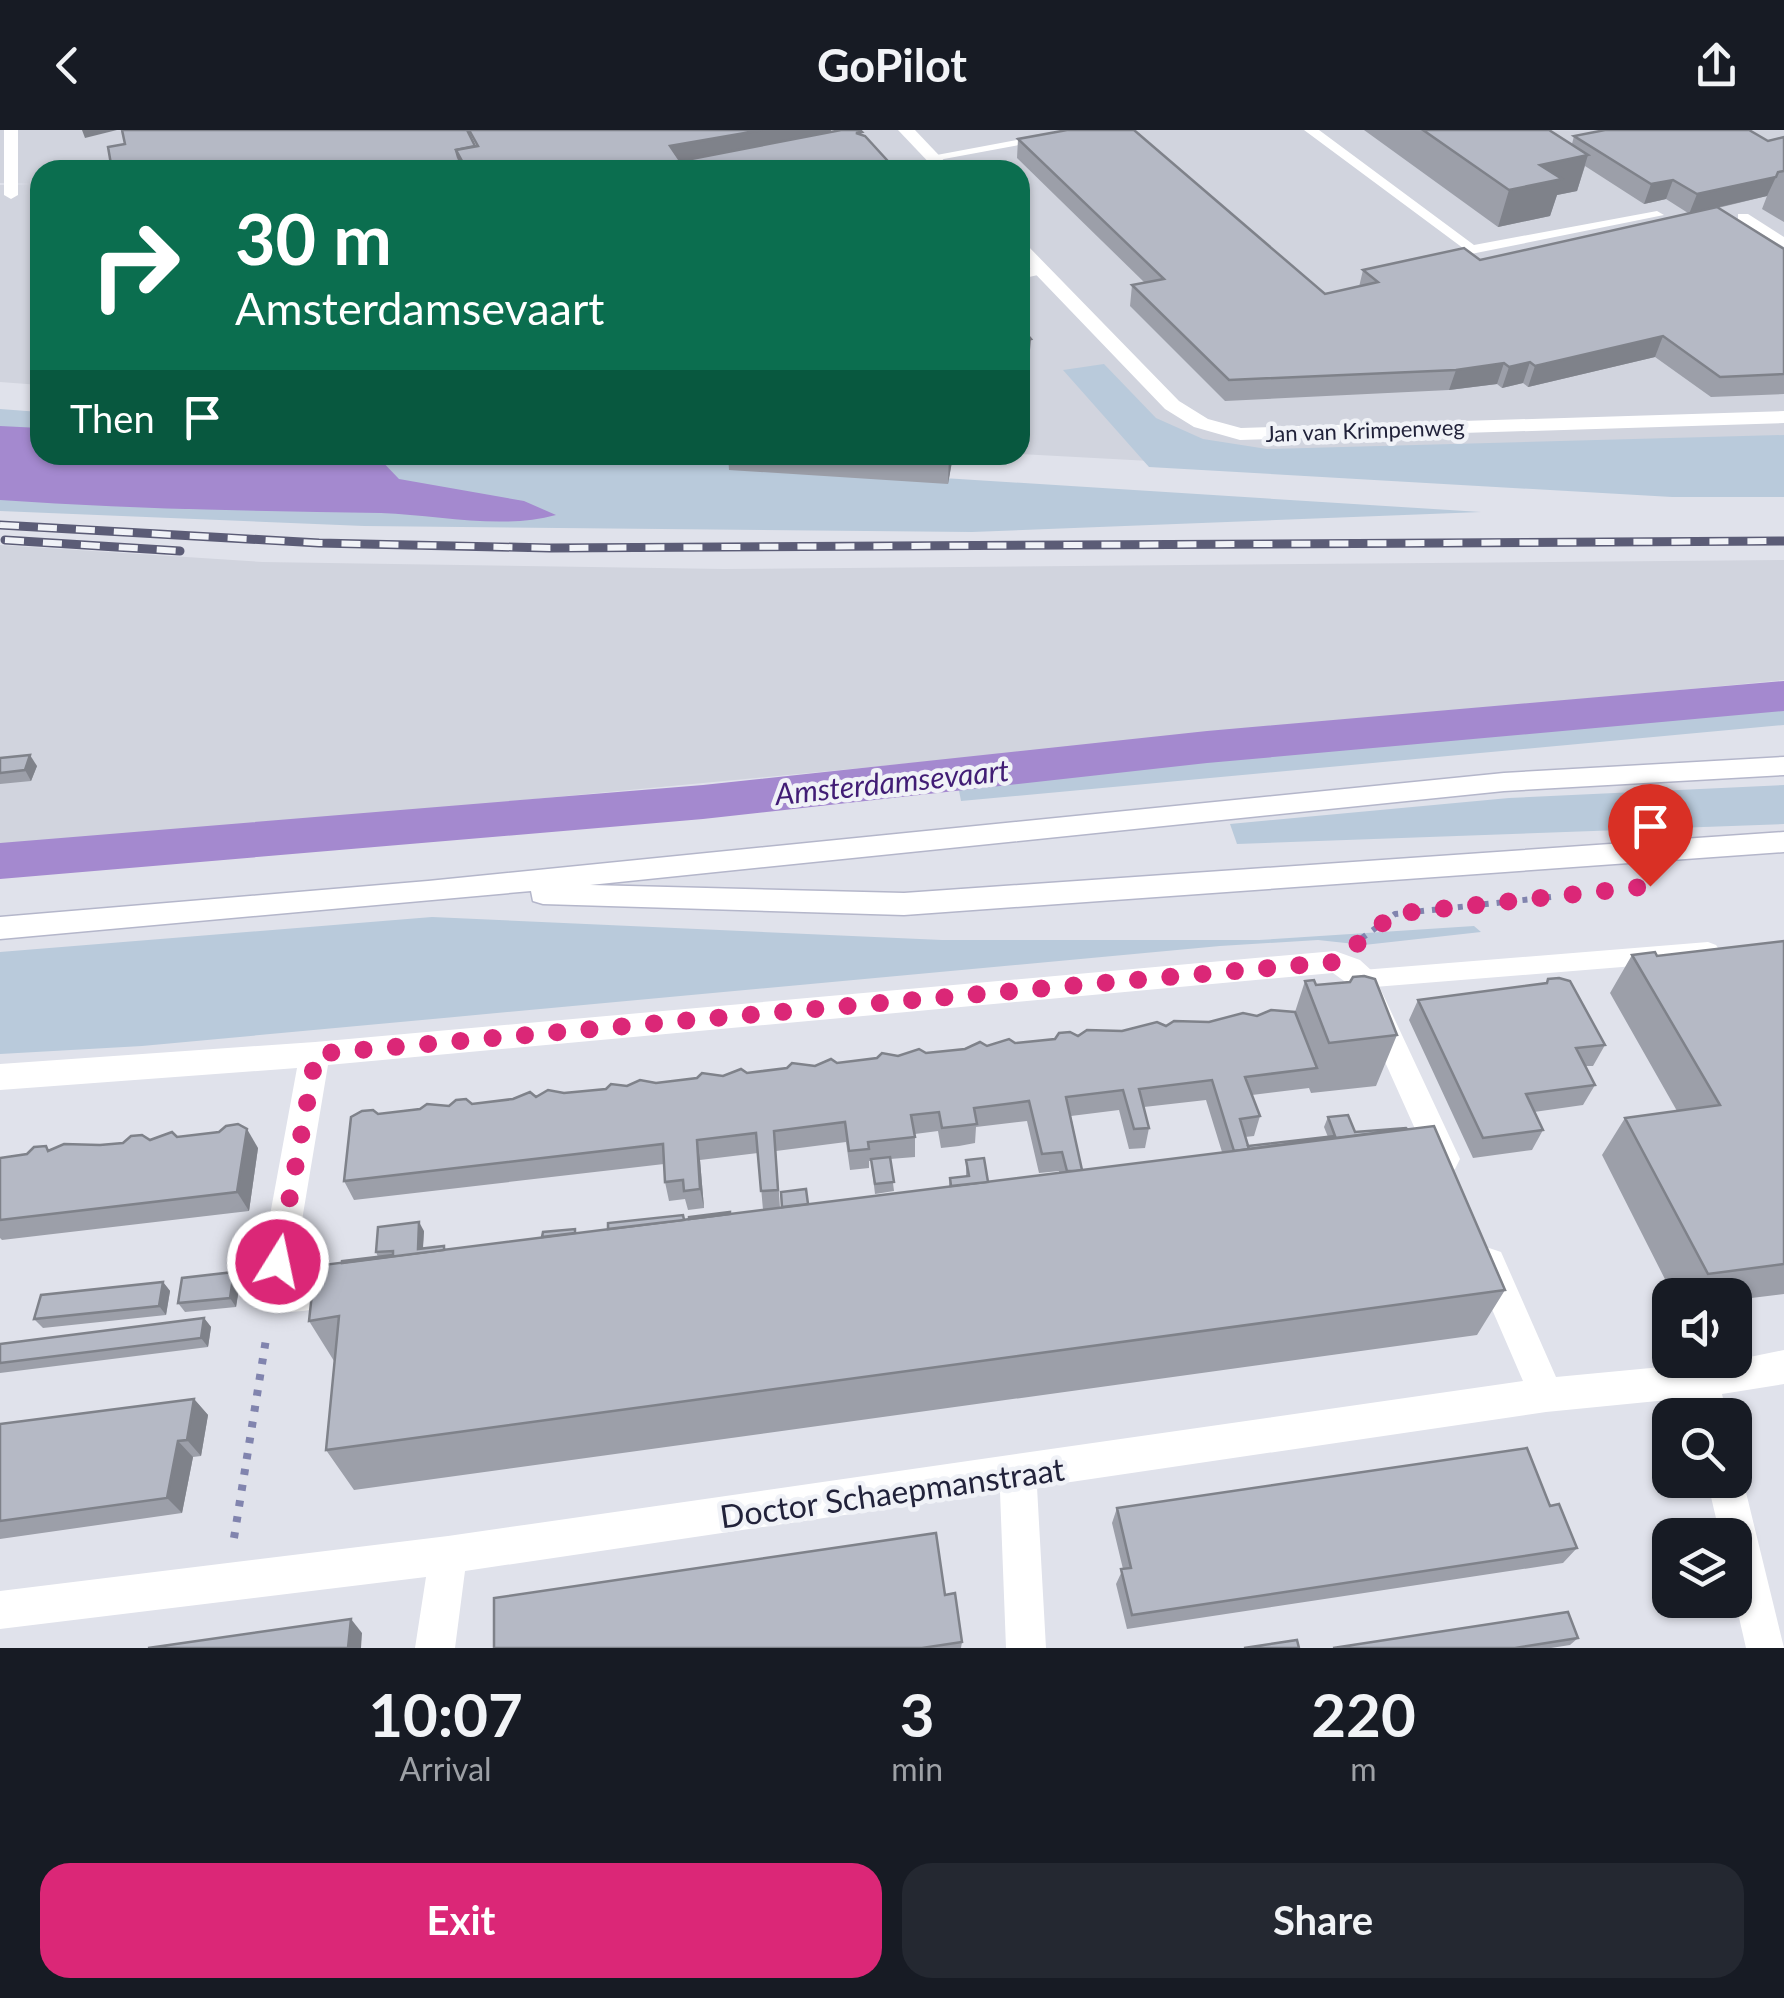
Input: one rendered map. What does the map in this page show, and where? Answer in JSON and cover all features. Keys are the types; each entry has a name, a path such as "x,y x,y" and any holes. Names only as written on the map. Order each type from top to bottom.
{"street":[{"path":"906,130 935,160"},
{"name":"Jan van Krimpenweg","path":"1030,258 1172,406 1201,423 1240,434 1784,417"},
{"path":"0,928 428,891 1504,782 1784,766"},
{"path":"428,891 904,904 1784,842"},
{"path":"0,1077 1349,971 1458,1193"},
{"path":"316,1054 272,1297 325,1292"},
{"path":"1474,1228 1546,1395"},
{"name":"Doctor Schaepmanstraat","path":"0,1610 448,1555 1546,1395 1705,1398 1784,1367"},
{"path":"1018,1474 1026,1648"},
{"path":"1729,1498 1766,1648"},
{"path":"435,1648 448,1555"}],"lane":[{"path":"11,130 6,164 11,195"},
{"path":"957,160 1093,130"},
{"path":"1311,130 1471,250 1657,215"},
{"path":"1743,217 1784,243"},
{"path":"1030,273 1042,270"},
{"path":"1349,971 1736,948"}],"path":[{"path":"1349,971 1394,914 1552,897"},
{"path":"226,1584 272,1297"}],"shaded area":[{"path":"0,130 1784,130 1784,458 1243,466 1030,455 1030,160 30,160 30,184 0,183"},
{"path":"30,184 30,384 0,382 0,185"},
{"path":"1104,364 1156,418 1203,439 1267,449 1784,435 1784,497 1672,497 1149,467 1063,370"},
{"path":"0,409 30,411 30,465 738,465 1481,512 972,532 364,526 0,511"},
{"path":"0,426 30,428 30,465 386,465 399,479 524,501 556,515 491,521 381,513 143,508 0,500"},
{"path":"0,545 262,562 724,569 1784,560 1784,680 0,850"},
{"path":"1784,694 1784,725 961,801 955,770"},
{"path":"1784,785 1784,824 1237,844 1230,824 1509,798"},
{"path":"432,917 942,940 1259,940 1474,926 1481,932 1364,945 1318,940 1220,946 142,1046 0,1054 0,952"}],"building":[{"path":"122,130 467,130 475,146 456,150 460,160 110,160 108,147 125,144"},
{"path":"469,130 762,130 670,146 680,160 462,160 456,150 478,146"},
{"path":"841,130 860,130 856,133 865,136 887,160 686,160"},
{"path":"1067,130 1134,130 1325,294 1378,282 1363,270 1464,248 1480,260 1717,207 1784,249 1784,374 1720,377 1663,336 1535,366 1530,362 1509,367 1504,363 1456,370 1229,380 1132,285 1164,279 1018,139"},
{"path":"1423,130 1549,130 1588,155 1540,165 1562,179 1509,190"},
{"path":"1605,130 1749,130 1768,141 1784,137 1784,171 1776,177 1697,194 1673,180 1651,184 1574,136"},
{"path":"30,755 25,770 0,773 0,758"},
{"path":"1784,941 1784,1264 1708,1274 1625,1118 1720,1105 1632,955 1655,952 1657,956"},
{"path":"1353,977 1375,979 1397,1035 1329,1043 1305,981 1314,980 1316,985 1350,982"},
{"path":"1548,979 1570,981 1605,1045 1576,1048 1595,1085 1526,1094 1543,1130 1483,1138 1418,1000 1547,983"},
{"path":"1271,1010 1295,1012 1317,1068 1245,1077 1260,1116 1240,1119 1249,1149 1234,1151 1212,1080 1139,1089 1149,1128 1134,1129 1123,1090 1066,1097 1082,1170 1076,1171 1067,1171 1062,1152 1042,1154 1029,1101 974,1108 977,1124 942,1128 939,1112 911,1115 915,1137 868,1142 869,1149 849,1151 845,1122 774,1131 778,1190 761,1191 756,1133 697,1140 700,1189 684,1191 683,1180 665,1182 663,1144 344,1181 351,1117 362,1111 373,1110 378,1114 420,1109 427,1104 449,1106 466,1099 472,1104 513,1099 530,1092 536,1097 548,1090 564,1093 606,1089 611,1084 627,1086 640,1080 656,1083 697,1078 702,1073 723,1076 741,1069 747,1073 787,1068 792,1063 815,1066 831,1059 837,1063 877,1058 882,1053 898,1056 919,1049 926,1053 965,1049 980,1042 987,1046 1009,1039 1015,1043 1055,1039 1059,1033 1078,1036 1087,1030 1122,1031 1157,1022 1166,1026 1174,1021 1209,1022 1243,1013 1257,1016"},
{"path":"1348,1115 1355,1132 1407,1129 1249,1149 1248,1146 1335,1136 1328,1117"},
{"path":"238,1124 247,1129 237,1192 0,1220 0,1158 27,1154 34,1147 46,1146 48,1151 64,1144 123,1143 131,1136 142,1135 150,1140 172,1132 177,1137 219,1132"},
{"path":"1434,1126 1505,1290 326,1450 339,1316 309,1321 315,1266"},
{"path":"890,1157 894,1182 875,1184 871,1159"},
{"path":"984,1158 988,1182 951,1186 950,1178 969,1176 966,1160"},
{"path":"806,1189 808,1204 782,1207 781,1192"},
{"path":"730,1214 689,1219 689,1217"},
{"path":"683,1215 684,1220 608,1229 608,1223"},
{"path":"419,1222 418,1249 444,1246 444,1250 342,1263 393,1255 393,1251 376,1252 378,1227"},
{"path":"575,1229 575,1233 542,1237 543,1232"},
{"path":"234,1272 230,1298 178,1303 182,1278"},
{"path":"163,1282 159,1306 34,1319 41,1295"},
{"path":"204,1318 201,1338 0,1363 0,1344"},
{"path":"194,1399 187,1440 178,1441 167,1498 0,1521 0,1424"},
{"path":"1527,1448 1550,1506 1559,1504 1577,1548 1132,1615 1121,1569 1131,1568 1117,1508"},
{"path":"936,1533 945,1595 955,1593 962,1642 922,1648 494,1648 494,1598"},
{"path":"1568,1612 1578,1638 1515,1648 1333,1648"},
{"path":"351,1619 348,1648 148,1648"},
{"path":"1297,1640 1299,1648 1244,1648"}],"waterway":[{"name":"Amsterdamsevaart","path":"0,861 703,802 1207,747 1784,696"}],"railway":[{"path":"0,525 319,543 550,548 1784,541"},
{"path":"5,540 180,551"}],"route":[{"path":"278,1262 316,1054 1335,962 1394,914 1650,886"}]}
